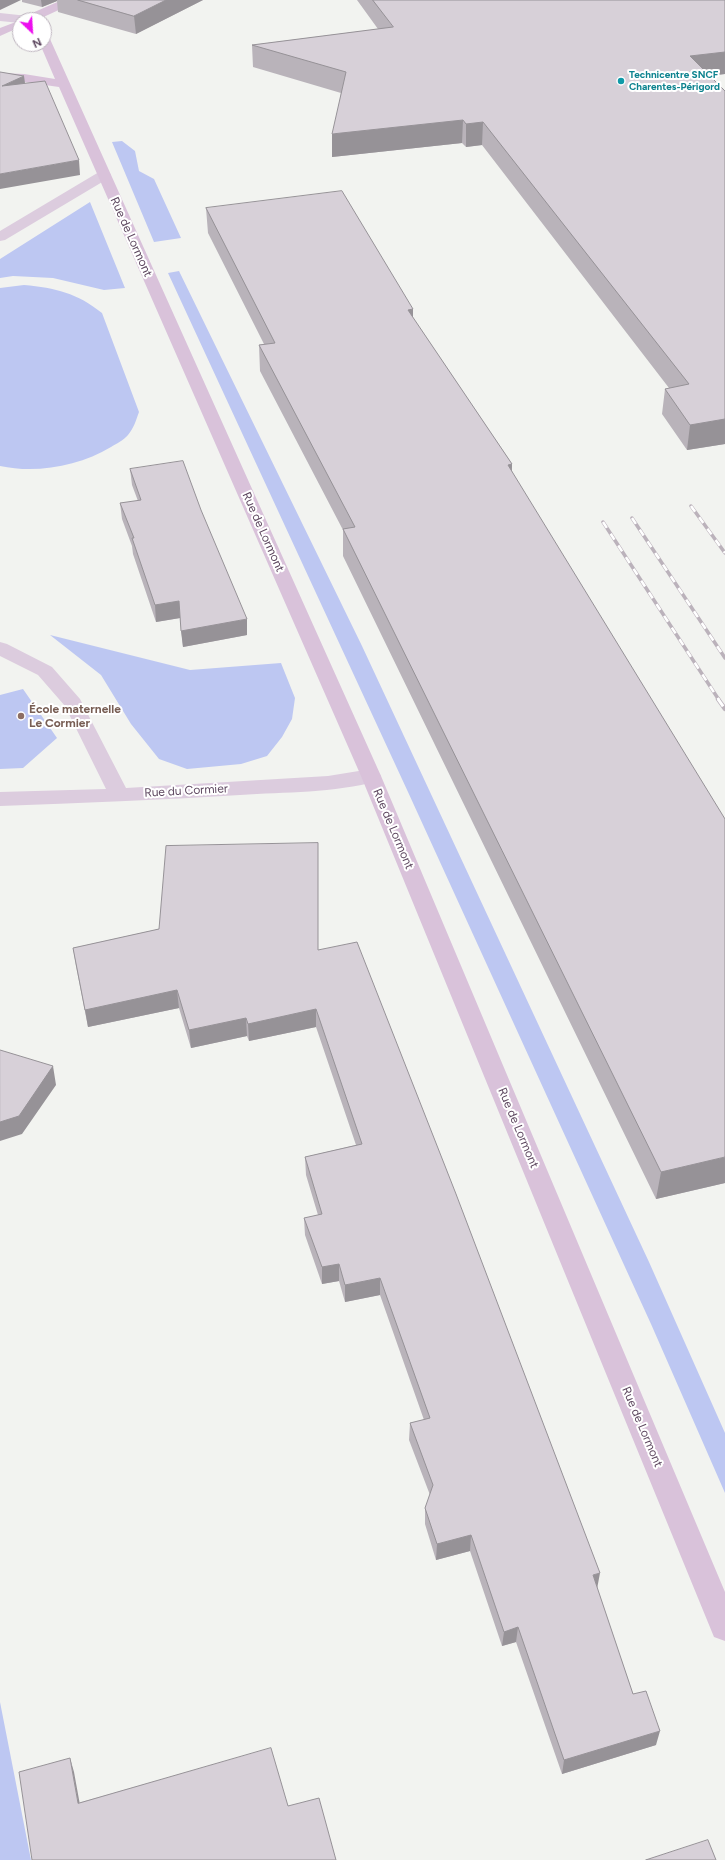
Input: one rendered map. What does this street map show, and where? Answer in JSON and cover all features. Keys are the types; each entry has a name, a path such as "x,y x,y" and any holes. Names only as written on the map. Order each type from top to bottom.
{"main road":[{"path":"46,12 72,0"},
{"path":"0,32 12,27"},
{"name":"Rue de Lormont","path":"50,52 371,776 725,1627"},
{"path":"0,77 24,78 64,84"}],"street":[{"path":"0,17 12,18"},
{"path":"0,237 104,176"},
{"path":"0,648 45,671 73,703 119,795"},
{"name":"Rue du Cormier","path":"0,799 119,795 328,783 371,776"}],"shaded area":[{"path":"122,141 135,151 139,171 154,179 181,238 154,242 112,142"},
{"path":"90,202 125,288 104,290 53,278 13,276 0,278 0,259"},
{"path":"179,271 362,646 649,1262 725,1433 725,1493 651,1324 408,792 168,273"},
{"path":"24,285 56,290 75,296 102,313 139,412 132,430 124,439 115,445 99,454 85,459 57,467 43,469 0,466 0,288"},
{"path":"50,635 190,670 281,663 295,698 292,719 282,737 267,756 241,764 187,769 159,759 131,724 101,675"},
{"name":"École maternelle Le Cormier","path":"23,689 57,738 23,768 0,769 0,695"},
{"path":"0,1702 31,1860 0,1860"}],"building":[{"path":"78,0 166,0 134,16"},
{"path":"373,0 725,0 725,52 690,56 725,91 725,419 690,425 665,389 689,384 483,122 466,124 463,120 332,134 346,72 252,45 393,27"},
{"path":"0,72 24,76 2,86 45,81 79,160 0,174"},
{"path":"342,191 413,309 408,310 512,464 508,465 725,819 725,1157 661,1172 343,529 355,527 259,345 275,343 206,208"},
{"path":"183,461 201,510 247,619 181,631 179,601 155,605 132,538 134,538 120,503 141,500 130,469"},
{"path":"318,843 318,950 357,942 456,1194 600,1573 593,1575 633,1694 646,1691 660,1731 564,1760 518,1627 504,1632 471,1535 437,1544 425,1508 433,1485 410,1423 430,1418 380,1278 345,1285 339,1264 322,1267 304,1218 322,1214 305,1157 362,1144 316,1009 248,1024 246,1018 189,1030 177,990 85,1010 73,948 159,929 166,846"},
{"path":"0,1050 53,1066 19,1116 0,1122"},
{"path":"271,1748 288,1806 319,1798 336,1860 32,1860 19,1772 70,1758 78,1803"},
{"path":"708,1840 716,1860 646,1860"}],"railway":[{"path":"691,506 725,553"},
{"path":"632,518 725,658"},
{"path":"603,522 719,700"},
{"path":"718,699 725,709"}],"place":[{"name":"Technicentre SNCF Charentes-Périgord","path":"621,81"},
{"name":"École maternelle Le Cormier","path":"21,716"}]}
